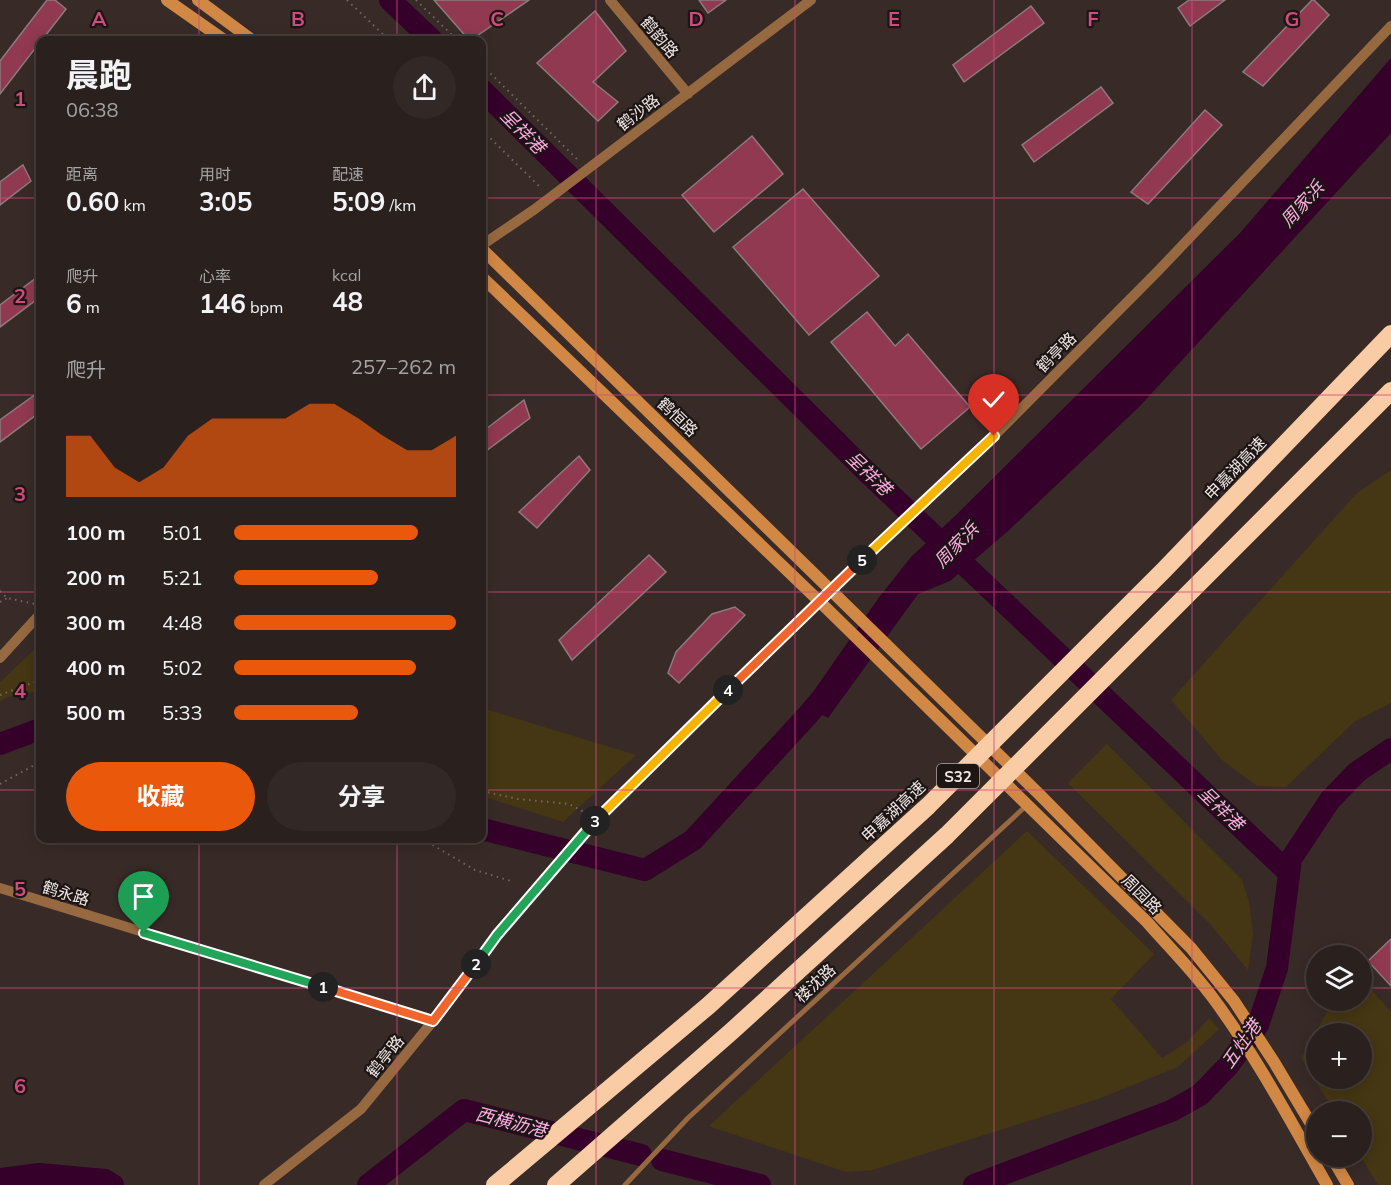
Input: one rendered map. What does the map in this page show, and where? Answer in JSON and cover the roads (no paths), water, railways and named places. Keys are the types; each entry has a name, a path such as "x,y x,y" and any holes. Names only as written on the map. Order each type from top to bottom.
{"highway":[{"name":"申嘉湖高速","path":"495,1185 708,1006 928,806 1164,570 1391,334"},
{"name":"S32","path":"556,1185 732,1031 947,836 1391,392"}],"street":[{"path":"167,0 218,36"},
{"path":"198,0 247,36"},
{"name":"鹤韵路","path":"610,0 687,94"},
{"name":"鹤沙路","path":"486,244 536,209 811,0"},
{"name":"鹤亭路","path":"264,1185 361,1109 433,1021 497,935 588,827 831,589 994,436 1158,271 1391,26"},
{"name":"鹤恒路","path":"486,251 850,609"},
{"path":"486,282 819,601"},
{"name":"周园路","path":"819,601 1147,922 1192,972 1226,1016 1266,1079 1327,1185"},
{"name":"周园路","path":"850,609 1039,794 1191,948 1234,1001 1306,1116"},
{"path":"0,658 36,618"},
{"name":"鹤永路","path":"0,888 433,1021"},
{"path":"1337,1167 1348,1185"}],"lane":[{"name":"楼沈路","path":"625,1185 688,1118 1027,804"}],"water":[{"path":"1391,58 1391,133 1139,407 1008,531 950,581 918,594 828,718 804,705 880,596 911,557 1240,233"}],"waterway":[{"name":"呈祥港","path":"390,0 428,36"},
{"name":"呈祥港","path":"486,94 869,474 1289,873"},
{"name":"周家浜","path":"486,830 645,870 693,840 832,687"},
{"name":"周家浜","path":"0,744 36,730"},
{"name":"五灶港","path":"974,1185 1171,1111 1200,1095 1228,1066 1258,1025 1277,968 1291,859 1330,800 1357,772 1391,749"},
{"name":"西横沥港","path":"368,1185 464,1110 641,1155"},
{"name":"西横沥港","path":"662,1160 760,1185"},
{"name":"西横沥港","path":"0,1179 39,1174 105,1180 113,1185"}]}
